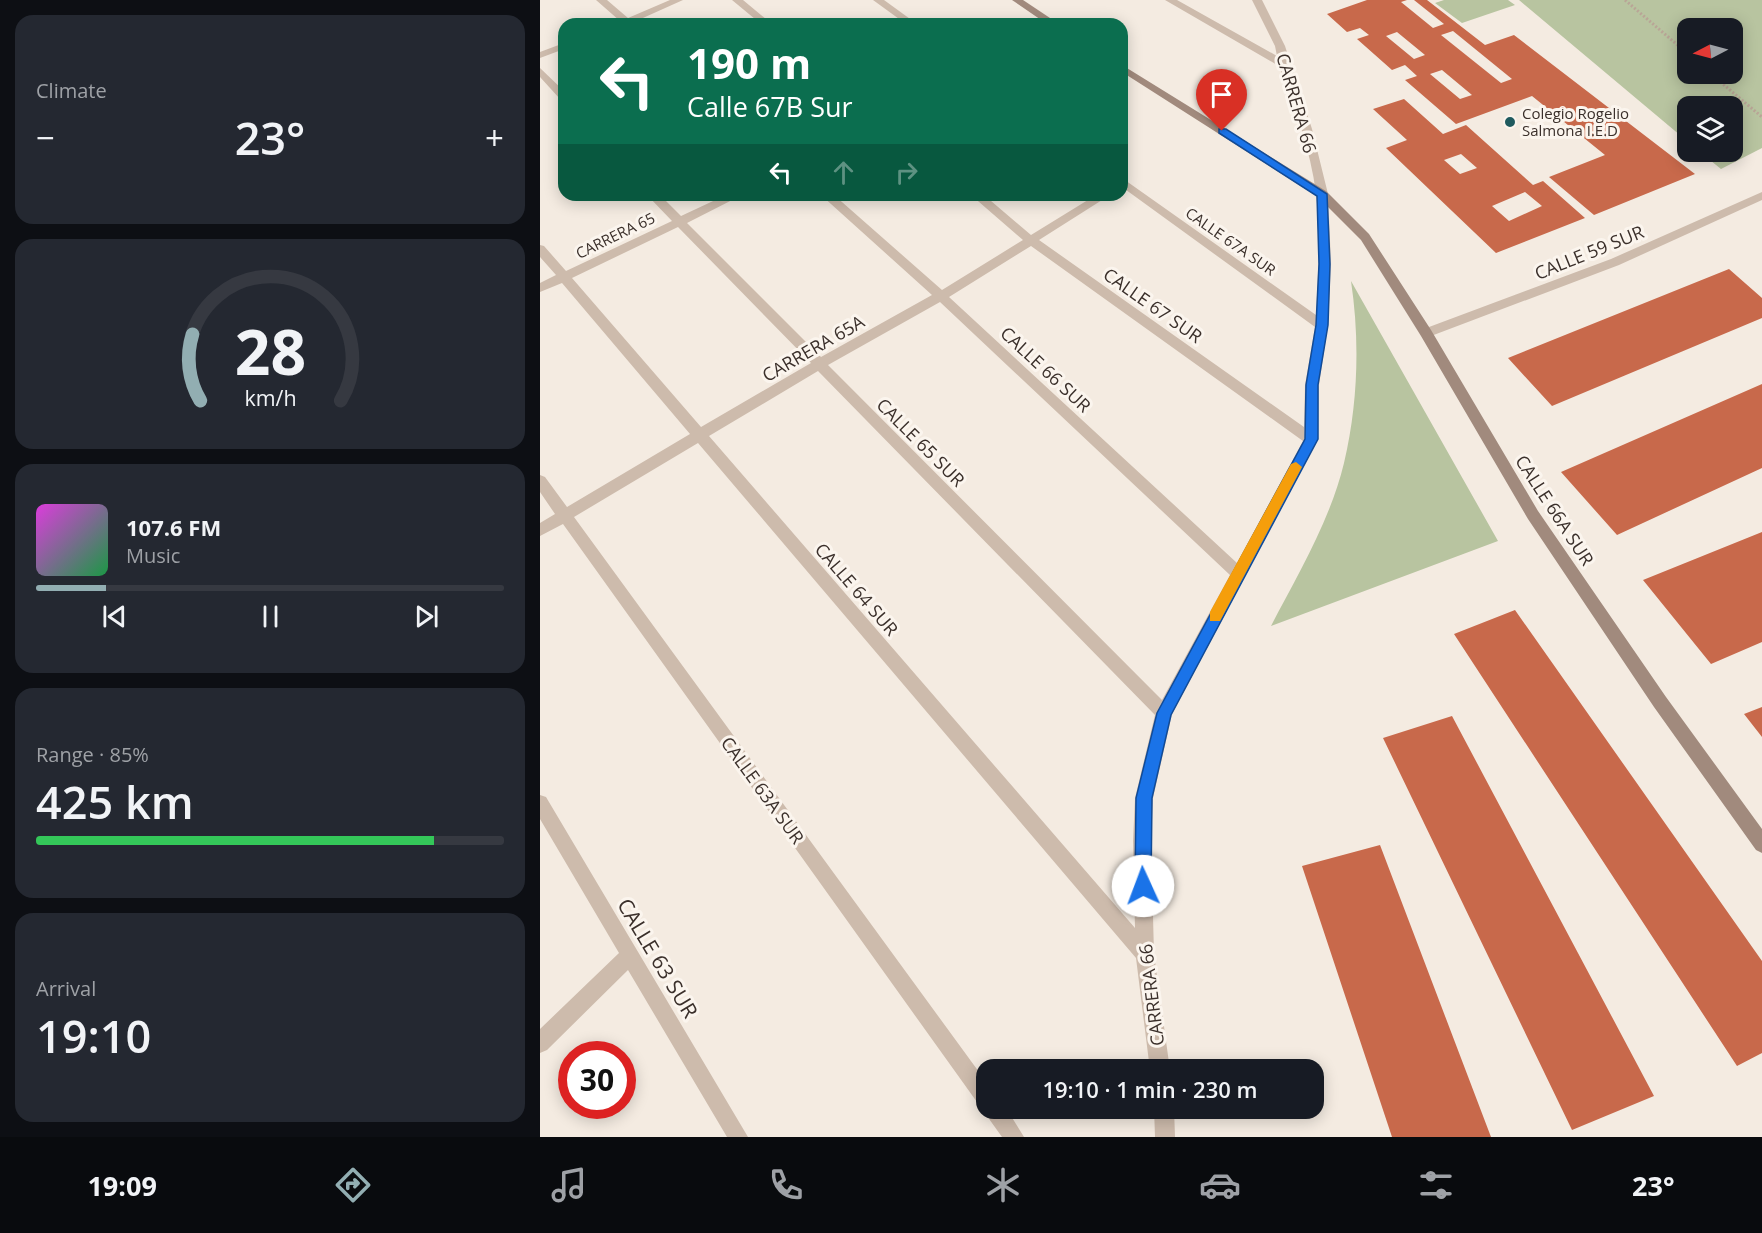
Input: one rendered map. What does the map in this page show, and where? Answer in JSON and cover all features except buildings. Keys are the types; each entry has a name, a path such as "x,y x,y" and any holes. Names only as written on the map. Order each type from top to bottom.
{"street":[{"path":"601,0 621,18"},
{"path":"637,18 678,0"},
{"path":"737,0 760,18"},
{"path":"878,0 904,18"},
{"path":"1017,0 1045,18"},
{"path":"1170,0 1284,64"},
{"name":"CARRERA 66","path":"1159,1059 1145,954 1142,841 1144,798 1164,713 1311,439 1312,385 1322,325 1325,264 1322,194 1306,129 1280,46 1257,0"},
{"path":"540,55 558,48"},
{"path":"540,71 558,90"},
{"name":"CALLE 66A SUR","path":"1128,72 1322,194 1365,237 1426,333 1533,515 1660,702 1762,844"},
{"name":"CALLE 67A SUR","path":"1128,187 1322,325"},
{"name":"CALLE 59 SUR","path":"1426,333 1615,262 1762,196"},
{"name":"CALLE 65 SUR","path":"659,201 1164,713"},
{"name":"CARRERA 65","path":"540,288 722,201"},
{"name":"CALLE 66 SUR","path":"834,201 941,296 1238,573"},
{"name":"CALLE 67 SUR","path":"984,201 1029,239 1311,439"},
{"name":"CARRERA 65A","path":"540,530 819,364 941,296 1029,239 1094,201"},
{"name":"CALLE 64 SUR","path":"540,249 1145,954"},
{"name":"CALLE 63A SUR","path":"540,481 976,1085"},
{"name":"CALLE 63 SUR","path":"540,803 546,826 630,955 738,1137"},
{"path":"540,1043 630,955"},
{"path":"1001,1119 1014,1137"},
{"path":"1164,1119 1165,1137"}],"path":[{"path":"1625,0 1677,45"},
{"path":"1723,84 1762,117"}],"green space":[{"path":"1444,0 1508,0 1515,5 1462,23 1435,3"},
{"path":"1519,0 1762,0 1762,148 1743,158 1743,96 1677,96 1677,133"},
{"path":"1712,162 1735,162 1721,169"},
{"path":"1351,281 1498,541 1271,626 1322,526 1344,463 1349,441 1356,372 1356,326"}],"slow traffic":[{"path":"1215,617 1296,467"}],"place":[{"name":"Colegio Rogelio Salmona I.E.D","path":"1510,122"}],"route":[{"path":"1143,886 1144,798 1161,735 1164,713 1311,439 1312,385 1322,325 1325,264 1322,194 1222,131"}]}
